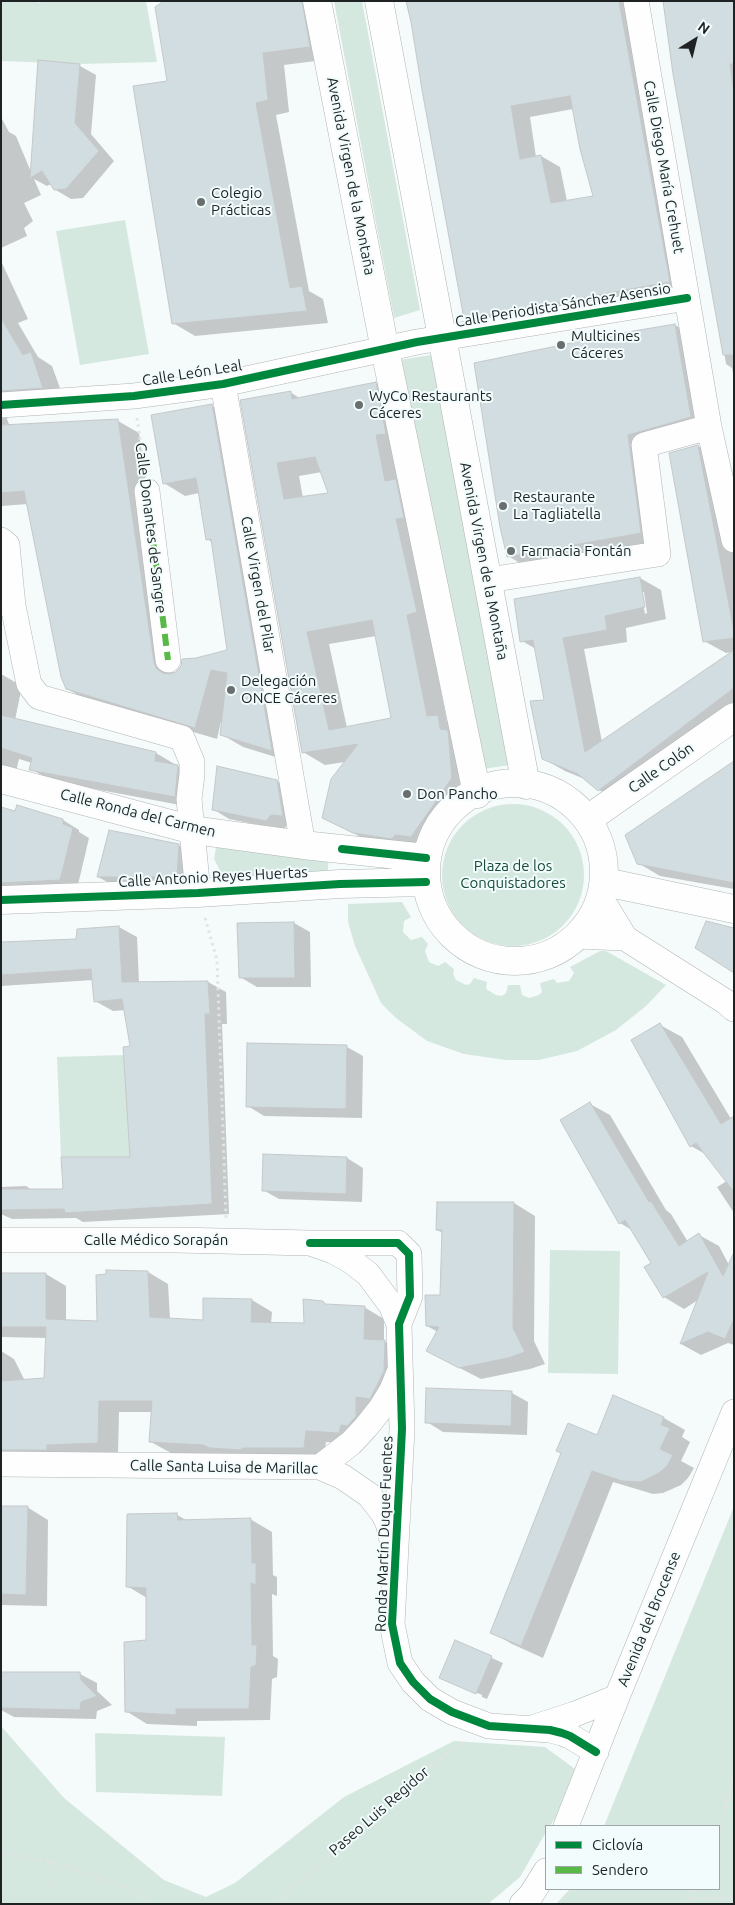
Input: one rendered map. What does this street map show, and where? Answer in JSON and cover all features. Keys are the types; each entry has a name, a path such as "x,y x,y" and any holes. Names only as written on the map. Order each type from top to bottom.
{"main road":[{"name":"Avenida Virgen de la Montaña","path":"317,1 385,350 476,794"},
{"name":"Avenida Virgen de la Montaña","path":"379,1 526,785"},
{"name":"Calle Colón","path":"588,819 734,717"},
{"name":"Calle Ronda del Carmen","path":"1,778 193,830 303,845 426,870"},
{"path":"511,784 526,785 545,788 563,794 588,819 596,834 605,871 602,890 592,916 576,936 564,946 544,955 520,961 498,959 478,954 442,925 432,904 426,870 435,830 446,816 476,794 511,784"},
{"name":"Calle Antonio Reyes Huertas","path":"1,900 198,893 340,884 426,870"},
{"path":"602,890 734,909"}],"street":[{"name":"Calle Diego María Crehuet","path":"636,1 709,427 734,540"},
{"name":"Calle Periodista Sánchez Asensio","path":"443,338 687,298"},
{"path":"385,350 443,338"},
{"name":"Calle León Leal","path":"1,405 134,396 223,384 385,350"},
{"name":"Calle Virgen del Pilar","path":"223,384 303,845"},
{"path":"488,580 658,554 644,445 709,427"},
{"name":"Calle Donantes de Sangre","path":"147,491 168,660"},
{"path":"1,540 7,545 13,606 28,684 39,697 182,738 192,762 189,799 198,893"},
{"path":"602,890 625,938"},
{"path":"576,936 625,938 734,1009"},
{"name":"Calle Médico Sorapán","path":"1,1240 398,1243 409,1254"},
{"name":"Calle Médico Sorapán","path":"310,1243 333,1251 351,1261 368,1274 391,1305 399,1324"},
{"name":"Ronda Martín Duque Fuentes","path":"409,1254 410,1296 399,1324 402,1429 392,1624 400,1663 413,1682 430,1699 452,1712 489,1726 529,1729 575,1714 617,1697"},
{"name":"Ronda Martín Duque Fuentes","path":"320,1467 351,1443 366,1427 392,1390 400,1371"},
{"name":"Avenida del Brocense","path":"566,1825 734,1412"},
{"name":"Calle Santa Luisa de Marillac","path":"1,1464 320,1467 343,1477 360,1488 376,1503 388,1523 394,1558"},
{"path":"529,1729 550,1730 570,1736 596,1752"},
{"path":"522,1904 531,1895 545,1872"}],"path":[{"path":"198,893 217,960 227,1241"},
{"path":"720,1829 734,1775"},
{"path":"1,1852 50,1861 130,1889 152,1904"},
{"path":"50,1861 52,1893"},
{"path":"687,1904 694,1890"},
{"path":"690,1898 734,1898"}],"green space":[{"path":"1,1 38,1 39,3 44,1 146,1 157,62 80,64 1,61"},
{"path":"334,1 362,1 420,310 394,318"},
{"path":"125,220 149,354 80,365 56,231"},
{"path":"431,355 510,765 483,769 393,361"},
{"name":"Plaza de los Conquistadores","path":"513,804 540,810 552,816 563,825 572,836 578,848 584,875 578,902 572,914 563,925 552,934 540,940 513,946 486,940 474,934 463,925 454,914 448,902 442,875 448,848 454,836 463,825 474,816 486,810"},
{"path":"218,836 329,853 327,881 224,878 214,859"},
{"path":"402,902 411,917 404,921 403,932 411,940 422,937 428,944 425,951 429,962 438,966 445,962 454,969 453,974 456,980 466,985 470,984 474,978 487,982 486,989 496,995 502,996 506,993 508,985 520,985 522,995 529,998 539,995 542,992 540,983 554,979 557,983 569,981 574,973 570,967 600,951 606,951 666,985 646,1006 616,1030 577,1051 539,1060 506,1060 464,1054 427,1041 396,1018 381,1003 355,946 348,922 348,904"},
{"path":"124,1055 130,1157 61,1157 57,1057"},
{"path":"550,1250 620,1251 618,1374 548,1373"},
{"path":"733,1509 734,1904 556,1904 569,1890 720,1890 720,1825 604,1825"},
{"path":"1,1726 64,1798 164,1880 206,1897 235,1883 344,1797 454,1741 545,1747 575,1769 555,1818 551,1825 545,1825 545,1834 520,1877 488,1904 1,1904"},
{"path":"95,1733 225,1737 222,1796 96,1792"}],"building":[{"path":"164,1 302,1 310,47 263,53 268,100 256,103 290,288 302,286 307,311 172,324 133,86 167,81 155,7"},
{"path":"406,1 619,1 670,282 464,319","holes":["570,96 580,149 593,196 551,203 541,155 520,159 511,106"]},
{"path":"663,1 734,1 734,64 730,64 734,92 734,355 723,355 673,74"},
{"path":"38,60 80,64 75,123 99,151 66,189 54,190 42,171 30,178"},
{"path":"1,318 23,355 31,352 43,388 1,391"},
{"path":"675,324 691,417 628,435 641,533 507,557 500,527 474,363 610,335"},
{"path":"376,382 386,434 376,435 385,481 396,479 404,518 396,519 417,612 407,615 427,716 438,715 440,729 448,730 452,778 411,837 395,835 392,839 353,833 322,818 331,779 358,744 302,753 240,400 291,391 292,399","holes":["315,457 328,493 284,499 277,463","372,620 391,718 329,730 307,632"]},
{"path":"212,404 272,751 220,735 227,673 211,670 195,728 66,689 61,677 24,491 1,493 1,425 118,419 154,662 156,668 162,673 176,672 181,666 182,659 196,658 227,650 211,539 206,540 196,478 163,484 151,415"},
{"path":"698,445 734,631 734,638 703,642 669,453"},
{"path":"640,577 645,607 605,616 607,630 563,638 585,752 734,650 734,688 598,791 578,774 542,759 530,701 544,700 533,640 520,642 514,599"},
{"path":"1,715 156,752 155,761 178,765 175,797 29,770 32,758 1,748"},
{"path":"734,761 734,883 637,864 625,835"},
{"path":"217,766 277,780 283,816 271,815 266,821 212,810"},
{"path":"17,805 63,819 63,824 73,828 60,880 1,883 1,807 15,811"},
{"path":"109,830 179,844 177,877 97,877"},
{"path":"706,921 734,928 734,973 695,948"},
{"path":"294,922 295,978 239,978 237,923"},
{"path":"119,926 122,982 208,981 210,1014 205,1014 212,1204 65,1213 64,1209 1,1210 1,1189 63,1189 61,1157 130,1157 123,1047 130,1046 122,999 94,1002 91,969 1,975 1,942 76,939 77,929"},
{"path":"660,1023 721,1124 734,1116 734,1192 696,1143 690,1147 631,1040"},
{"path":"247,1043 347,1045 346,1109 246,1107"},
{"path":"590,1102 649,1202 651,1201 679,1246 699,1233 723,1276 734,1252 734,1319 725,1339 708,1332 680,1344 708,1272 663,1298 644,1267 651,1263 625,1220 619,1224 560,1120"},
{"path":"263,1154 347,1157 346,1194 262,1191"},
{"path":"437,1202 514,1202 513,1328 525,1352 508,1358 459,1368 426,1351 439,1327 426,1326 425,1295 440,1295 442,1230 436,1230"},
{"path":"106,1270 148,1271 150,1317 203,1320 203,1298 252,1299 251,1322 304,1323 303,1299 323,1301 325,1304 365,1306 364,1339 385,1340 384,1371 370,1399 356,1397 356,1416 347,1426 341,1425 339,1433 306,1431 304,1448 242,1448 241,1450 210,1448 203,1445 149,1442 152,1401 99,1401 98,1443 47,1445 47,1450 1,1450 1,1381 44,1378 46,1327 1,1327 1,1273 46,1273 46,1319 97,1321 96,1275 106,1274"},
{"path":"426,1388 512,1391 511,1426 425,1423"},
{"path":"613,1395 664,1417 661,1425 670,1428 660,1449 673,1455 667,1466 659,1473 641,1482 622,1481 592,1471 521,1646 490,1633 561,1453 556,1451 568,1423 597,1435"},
{"path":"1,1506 28,1506 26,1595 1,1594"},
{"path":"177,1513 178,1520 251,1518 252,1563 256,1563 256,1585 251,1583 252,1645 257,1645 256,1665 251,1667 249,1709 176,1709 176,1715 125,1712 124,1642 146,1640 146,1588 126,1587 127,1514"},
{"path":"455,1640 492,1656 476,1694 439,1678"},
{"path":"1,1672 80,1672 81,1680 97,1696 81,1702 80,1710 1,1708"}],"marked path":[{"path":"147,491 168,660"}],"cycle path":[{"path":"1,405 134,396 223,384 417,342 687,298"},
{"path":"342,849 426,858"},
{"path":"1,900 198,893 340,884 426,882"},
{"path":"310,1243 398,1243 409,1254 410,1296 399,1324 402,1429 392,1624 400,1663 413,1682 430,1699 452,1712 489,1726 550,1730 562,1733 596,1752"}],"place":[{"name":"Colegio Prácticas","path":"201,202"},
{"name":"Multicines Cáceres","path":"561,345"},
{"name":"WyCo Restaurants Cáceres","path":"359,405"},
{"name":"Restaurante La Tagliatella","path":"503,506"},
{"name":"Farmacia Fontán","path":"511,551"},
{"name":"Delegación ONCE Cáceres","path":"231,690"},
{"name":"Don Pancho","path":"407,794"}]}
